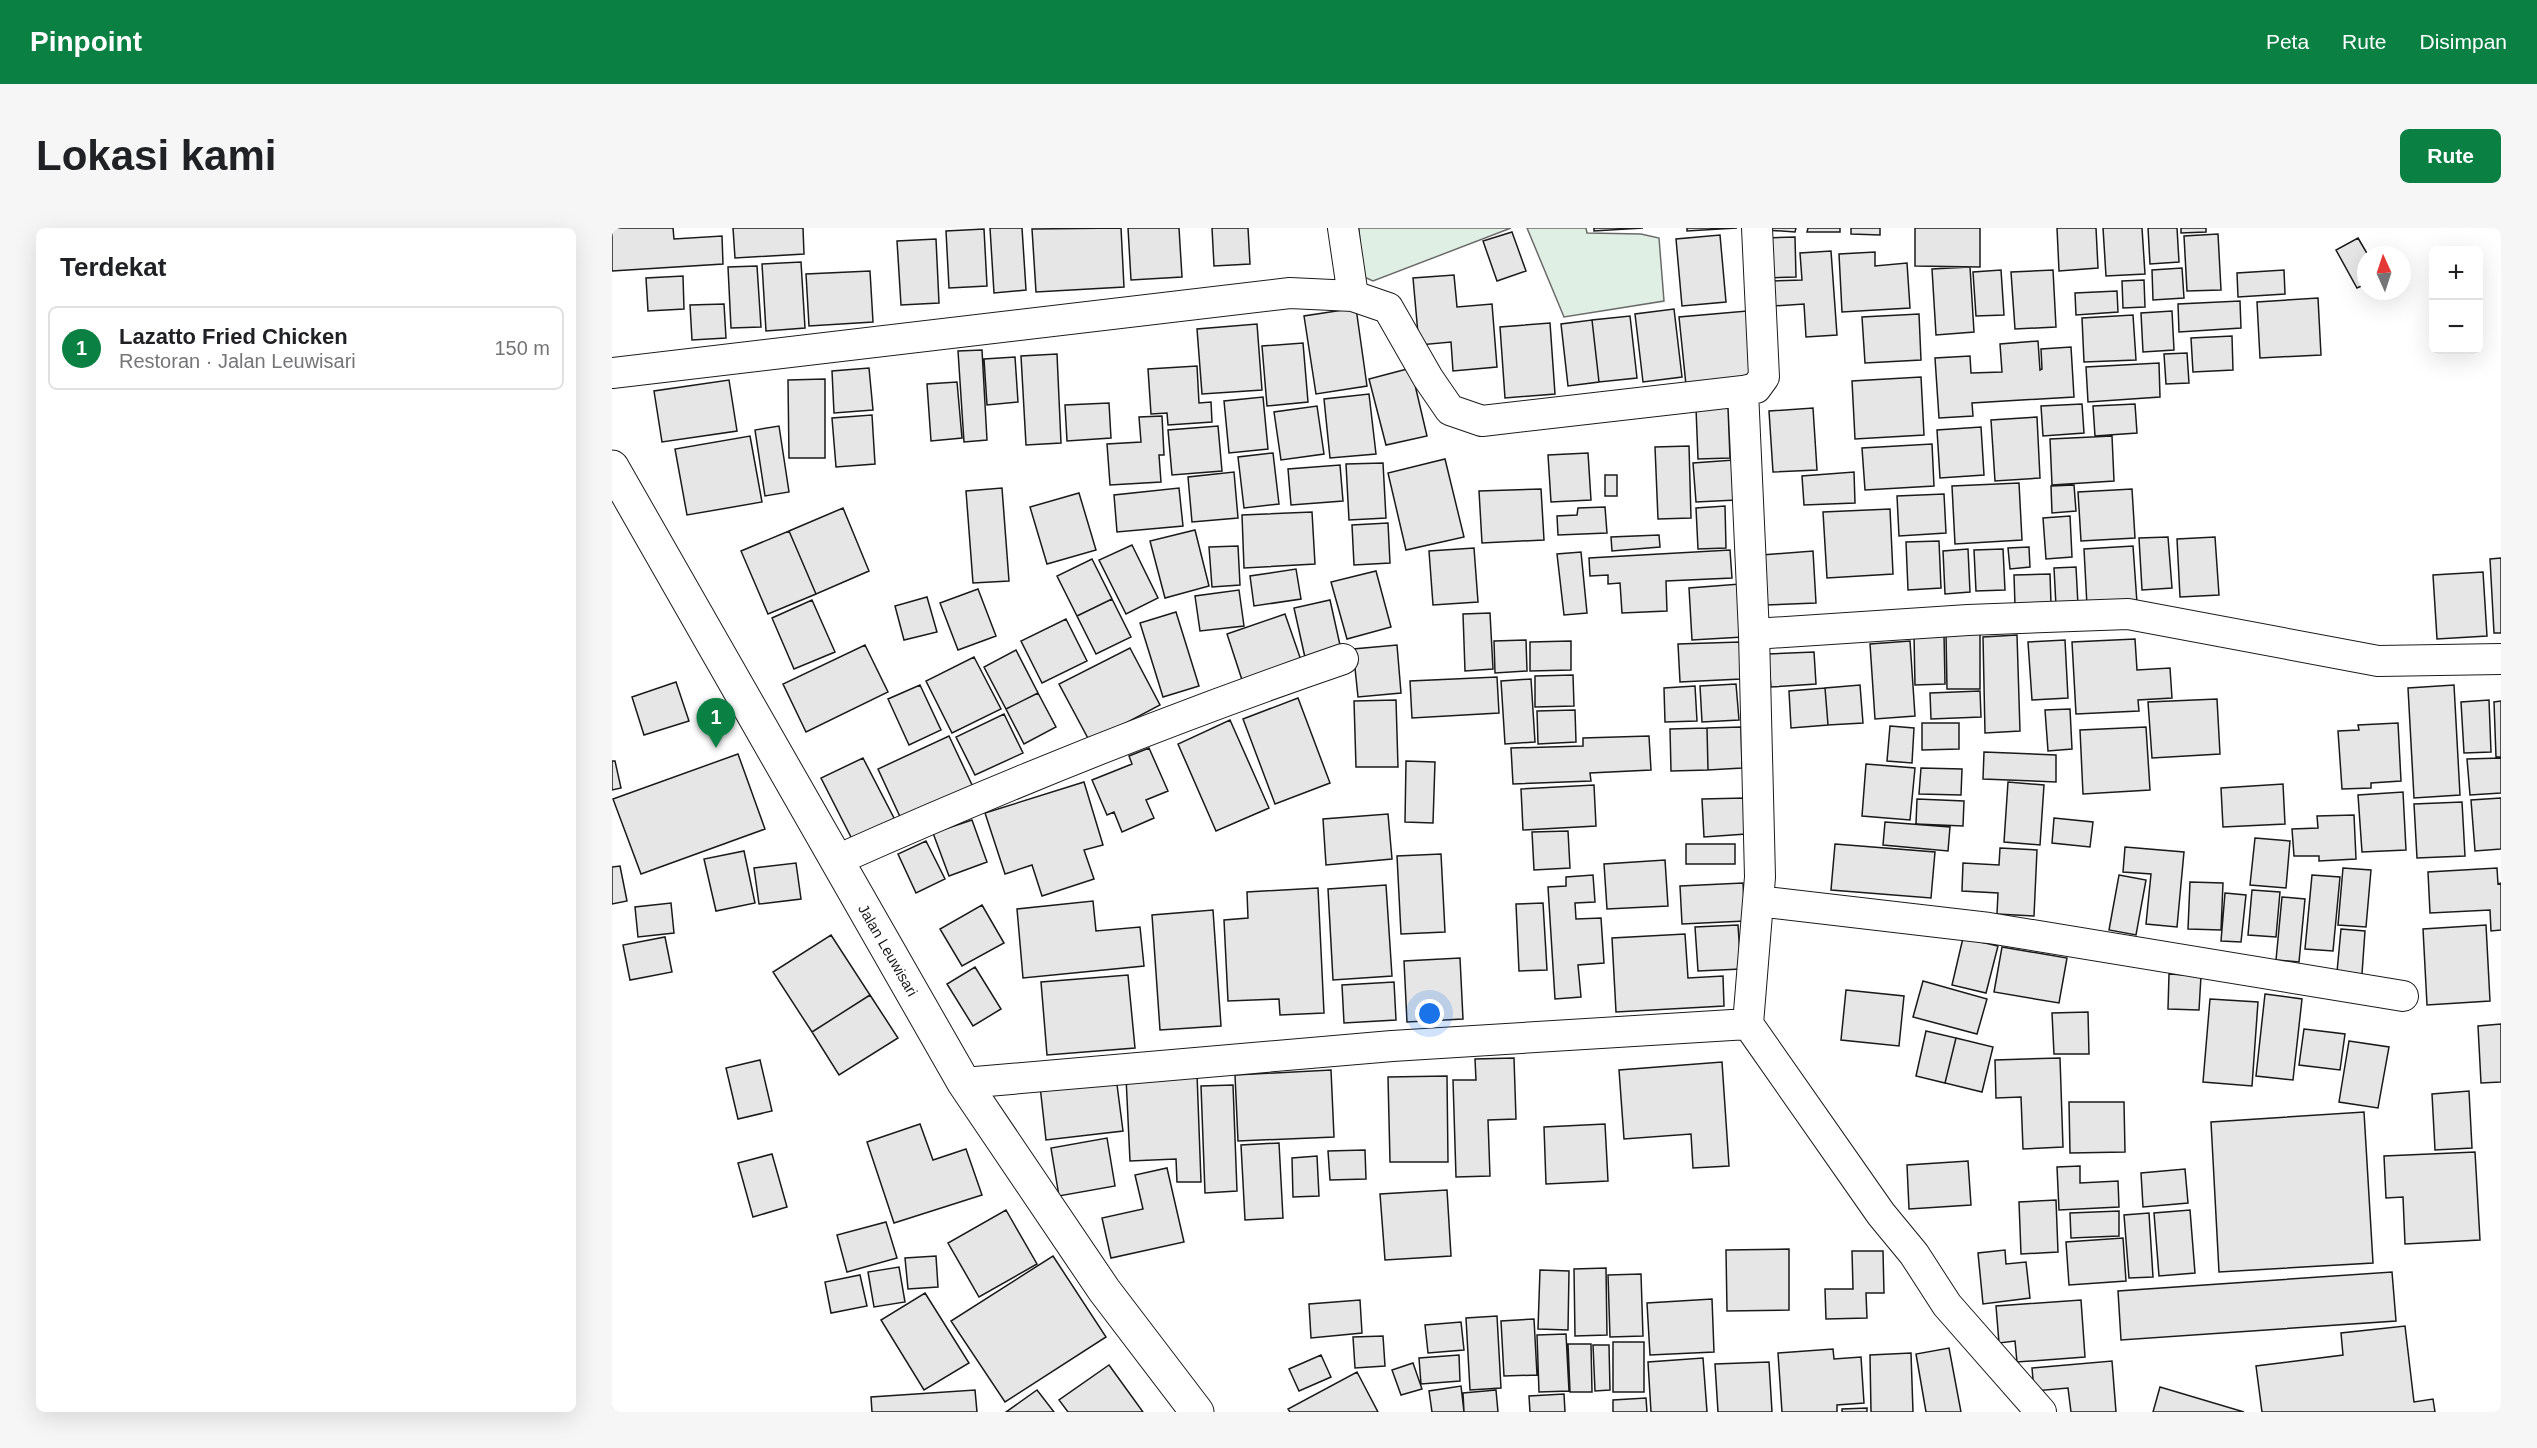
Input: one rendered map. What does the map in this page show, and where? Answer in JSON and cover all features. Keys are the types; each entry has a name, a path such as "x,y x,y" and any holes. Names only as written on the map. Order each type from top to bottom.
{"main road":[{"name":"Jalan Leuwisari","path":"612,467 964,1083 1104,1290 1197,1412"}],"street":[{"path":"1343,228 1353,296"},
{"path":"612,374 1290,293 1353,296 1388,308 1428,378 1450,410 1482,421 1743,391 1756,388 1764,377 1757,228"},
{"path":"1743,391 1754,634 1758,901 1748,1024 1875,1204 1914,1254 1947,1305 2041,1412"},
{"path":"1754,634 1968,620 2128,614 2378,661 2501,659"},
{"path":"837,860 941,814 1205,707 1343,659"},
{"path":"1758,901 1989,928 2403,996"},
{"path":"964,1083 1392,1046 1748,1024"}],"green space":[{"path":"1359,228 1511,228 1373,281 1362,276"},
{"path":"1527,228 1586,228 1587,233 1641,234 1659,238 1664,301 1564,317"}],"building":[{"path":"612,228 673,228 674,239 722,236 723,264 612,271"},
{"path":"733,228 803,228 804,254 735,258"},
{"path":"990,228 1022,228 1026,290 994,293"},
{"path":"1121,228 1124,287 1036,292 1032,229"},
{"path":"1128,228 1179,228 1182,277 1131,280"},
{"path":"1212,228 1248,228 1250,264 1214,266"},
{"path":"1594,228 1643,228 1594,231"},
{"path":"1687,228 1737,228 1687,231"},
{"path":"1765,228 1796,228 1795,232 1765,230"},
{"path":"1808,228 1840,228 1840,232 1807,232"},
{"path":"1851,228 1880,228 1880,235 1851,234"},
{"path":"1915,228 1980,228 1980,267 1915,266"},
{"path":"2057,228 2096,228 2098,268 2059,271"},
{"path":"2103,228 2142,228 2145,274 2106,276"},
{"path":"2148,228 2177,228 2179,262 2150,264"},
{"path":"2181,228 2206,228 2206,232 2181,233"},
{"path":"984,229 987,286 949,288 946,231"},
{"path":"1512,232 1526,271 1497,281 1483,241"},
{"path":"2218,234 2221,290 2187,291 2184,236"},
{"path":"1720,235 1726,302 1682,306 1676,239"},
{"path":"1795,237 1796,277 1767,278 1766,238"},
{"path":"2358,238 2363,246 2357,246 2357,288 2336,250"},
{"path":"936,239 939,303 901,305 897,241"},
{"path":"1831,251 1837,335 1806,337 1804,304 1773,306 1772,281 1802,280 1800,253"},
{"path":"1875,252 1875,266 1907,263 1910,308 1842,312 1839,254"},
{"path":"801,262 805,328 766,331 762,264"},
{"path":"757,266 761,327 731,328 728,267"},
{"path":"1970,267 1974,332 1936,335 1932,269"},
{"path":"2182,268 2184,298 2153,300 2152,270"},
{"path":"2001,270 2004,315 1976,316 1973,272"},
{"path":"2053,270 2056,327 2015,329 2011,272"},
{"path":"2284,270 2285,294 2238,297 2237,273"},
{"path":"870,271 873,322 809,326 806,274"},
{"path":"1454,275 1457,307 1492,304 1497,367 1453,371 1451,342 1419,345 1413,278"},
{"path":"683,276 684,309 648,311 646,278"},
{"path":"2144,280 2145,307 2123,308 2122,281"},
{"path":"2117,291 2118,312 2076,315 2075,293"},
{"path":"2318,298 2321,355 2260,358 2257,302"},
{"path":"2240,301 2241,328 2179,332 2178,304"},
{"path":"724,304 726,338 692,340 690,305"},
{"path":"1356,308 1367,386 1316,394 1304,316"},
{"path":"1674,309 1682,377 1643,382 1635,314"},
{"path":"1747,311 1753,379 1686,385 1679,317"},
{"path":"2172,311 2174,350 2143,352 2141,313"},
{"path":"1919,314 1921,360 1865,363 1862,317"},
{"path":"2133,315 2136,360 2084,362 2082,318"},
{"path":"1630,316 1637,378 1599,382 1592,320"},
{"path":"1592,320 1599,382 1568,386 1561,324"},
{"path":"1550,323 1555,394 1505,398 1500,327"},
{"path":"1257,324 1262,390 1202,394 1197,329"},
{"path":"2232,336 2233,370 2193,372 2191,338"},
{"path":"2038,341 2040,370 2042,369 2041,349 2071,347 2074,397 1972,403 1973,416 1939,418 1935,358 1970,356 1971,373 2002,372 2000,344"},
{"path":"1303,343 1308,402 1267,406 1262,346"},
{"path":"982,350 987,440 964,442 958,351"},
{"path":"2187,353 2189,383 2166,384 2164,354"},
{"path":"1057,354 1061,443 1026,445 1021,356"},
{"path":"1015,357 1018,402 987,405 984,359"},
{"path":"2159,363 2160,397 2088,402 2086,367"},
{"path":"1197,366 1199,403 1211,402 1212,422 1168,425 1167,413 1151,414 1148,369"},
{"path":"869,368 873,410 834,413 832,371"},
{"path":"1411,368 1427,436 1386,445 1369,379"},
{"path":"1921,377 1924,435 1855,439 1852,381"},
{"path":"825,379 825,458 789,458 788,380"},
{"path":"729,380 737,431 662,442 654,391"},
{"path":"957,382 962,438 931,441 927,384"},
{"path":"1369,394 1376,454 1330,458 1324,399"},
{"path":"1263,397 1268,449 1229,453 1224,401"},
{"path":"1109,403 1111,438 1067,441 1065,405"},
{"path":"2082,404 2084,433 2043,436 2041,406"},
{"path":"2135,404 2137,433 2095,436 2093,406"},
{"path":"1317,406 1324,454 1281,460 1274,412"},
{"path":"1728,407 1730,458 1698,459 1696,408"},
{"path":"1813,408 1817,470 1773,472 1769,411"},
{"path":"872,415 875,464 836,467 832,418"},
{"path":"1162,416 1164,455 1159,455 1161,482 1110,485 1107,444 1141,442 1139,417"},
{"path":"2037,417 2040,478 1995,481 1991,420"},
{"path":"779,426 789,492 765,496 755,430"},
{"path":"1218,426 1222,471 1172,475 1168,430"},
{"path":"1981,427 1984,475 1940,478 1937,430"},
{"path":"750,436 762,502 687,515 675,449"},
{"path":"2112,436 2114,481 2052,485 2050,439"},
{"path":"1932,444 1934,486 1865,490 1862,448"},
{"path":"1689,446 1691,518 1658,519 1655,447"},
{"path":"1273,453 1279,504 1244,508 1238,457"},
{"path":"1588,453 1591,500 1551,502 1548,455"},
{"path":"1445,459 1464,537 1406,550 1388,473"},
{"path":"1734,460 1736,500 1696,502 1693,463"},
{"path":"1383,463 1386,518 1349,520 1346,464"},
{"path":"1340,465 1343,501 1291,505 1288,469"},
{"path":"1234,472 1238,518 1192,522 1188,477"},
{"path":"1854,472 1855,503 1804,505 1802,476"},
{"path":"1605,475 1617,475 1617,496 1605,496"},
{"path":"2019,483 2022,540 1955,544 1952,486"},
{"path":"2074,485 2076,511 2052,513 2051,486"},
{"path":"1002,488 1009,581 973,583 966,491"},
{"path":"1179,488 1183,526 1117,532 1114,495"},
{"path":"1541,489 1544,540 1482,543 1479,491"},
{"path":"2132,489 2135,538 2081,541 2078,492"},
{"path":"1079,493 1096,550 1047,564 1030,507"},
{"path":"1944,494 1946,533 1899,536 1897,496"},
{"path":"1725,506 1726,548 1698,549 1696,508"},
{"path":"1605,507 1607,533 1558,535 1557,516 1577,515 1578,508"},
{"path":"843,508 869,571 816,594 789,531"},
{"path":"1890,509 1893,574 1827,578 1823,512"},
{"path":"1312,512 1315,564 1244,568 1242,515"},
{"path":"2070,516 2072,557 2046,559 2043,518"},
{"path":"1388,523 1390,563 1354,565 1352,525"},
{"path":"1195,530 1209,586 1165,598 1150,541"},
{"path":"789,531 816,594 768,614 741,551"},
{"path":"1659,535 1660,547 1612,551 1611,537"},
{"path":"2168,537 2172,588 2142,590 2139,538"},
{"path":"2215,537 2219,595 2180,597 2177,539"},
{"path":"1939,541 1941,588 1908,590 1906,542"},
{"path":"1132,545 1158,598 1126,614 1099,560"},
{"path":"1238,546 1240,585 1212,587 1209,547"},
{"path":"2133,546 2137,603 2087,606 2084,549"},
{"path":"2029,547 2030,567 2010,569 2008,548"},
{"path":"1474,548 1478,602 1433,605 1429,551"},
{"path":"1968,549 1970,592 1945,594 1943,551"},
{"path":"2003,549 2005,590 1976,591 1974,550"},
{"path":"1730,550 1732,578 1666,581 1667,611 1622,613 1620,583 1608,584 1608,575 1590,576 1589,558"},
{"path":"1813,551 1816,603 1765,605 1762,555"},
{"path":"1581,552 1587,613 1564,615 1557,554"},
{"path":"2501,558 2501,633 2494,633 2490,559"},
{"path":"1092,559 1112,599 1077,616 1057,576"},
{"path":"2076,567 2078,605 2056,606 2054,568"},
{"path":"1296,569 1301,599 1254,606 1250,576"},
{"path":"1376,571 1391,627 1347,639 1331,582"},
{"path":"2483,572 2487,636 2437,639 2433,575"},
{"path":"2050,574 2051,604 2015,606 2014,575"},
{"path":"1740,584 1743,637 1692,640 1689,588"},
{"path":"978,589 996,636 958,650 940,603"},
{"path":"1239,590 1244,626 1200,631 1195,596"},
{"path":"927,597 937,632 904,640 895,606"},
{"path":"1112,599 1131,637 1096,654 1077,616"},
{"path":"812,600 835,652 794,669 772,618"},
{"path":"1330,600 1342,654 1306,662 1294,608"},
{"path":"1176,612 1199,686 1163,697 1140,623"},
{"path":"1490,613 1493,669 1465,671 1463,614"},
{"path":"1285,614 1303,666 1244,686 1227,634"},
{"path":"1066,619 1087,661 1042,683 1021,641"},
{"path":"1980,632 1980,689 1947,689 1946,633"},
{"path":"1944,634 1945,684 1915,685 1914,635"},
{"path":"2017,635 2020,731 1985,733 1983,637"},
{"path":"2135,639 2137,670 2170,668 2172,698 2138,700 2139,711 2076,714 2072,642"},
{"path":"1526,640 1527,671 1495,673 1494,641"},
{"path":"2065,640 2068,698 2032,700 2028,642"},
{"path":"1571,641 1571,670 1530,671 1530,642"},
{"path":"1910,641 1915,716 1875,719 1870,644"},
{"path":"1740,642 1741,679 1680,682 1678,644"},
{"path":"865,645 888,692 806,732 783,684"},
{"path":"1397,645 1401,693 1358,697 1353,649"},
{"path":"1130,648 1160,705 1090,742 1059,684"},
{"path":"1016,650 1038,693 1006,709 984,667"},
{"path":"1814,652 1816,684 1771,687 1768,654"},
{"path":"974,657 1001,709 952,733 926,681"},
{"path":"1573,675 1574,706 1535,707 1535,676"},
{"path":"1497,677 1499,713 1412,718 1410,681"},
{"path":"1531,679 1535,742 1505,744 1501,681"},
{"path":"676,682 689,721 644,735 632,697"},
{"path":"1736,684 1739,720 1702,722 1700,686"},
{"path":"920,685 941,730 909,745 888,699"},
{"path":"1860,685 1863,723 1828,725 1825,688"},
{"path":"2454,685 2460,795 2414,798 2408,688"},
{"path":"1695,686 1697,721 1665,722 1664,688"},
{"path":"1825,688 1828,725 1791,728 1789,691"},
{"path":"1980,691 1981,717 1931,719 1930,693"},
{"path":"1038,693 1056,727 1024,744 1006,709"},
{"path":"1298,698 1330,783 1275,804 1243,719"},
{"path":"2217,699 2220,754 2152,758 2148,702"},
{"path":"1396,700 1398,767 1356,767 1354,701"},
{"path":"2489,700 2491,752 2464,753 2461,702"},
{"path":"2501,701 2501,757 2496,757 2494,702"},
{"path":"2070,709 2072,749 2048,751 2045,710"},
{"path":"1575,710 1576,742 1538,744 1537,711"},
{"path":"1004,714 1023,753 975,775 956,737"},
{"path":"1230,720 1269,808 1216,831 1178,744"},
{"path":"1922,723 1959,723 1959,749 1922,750"},
{"path":"2398,723 2401,781 2371,783 2371,788 2342,789 2338,731 2359,730 2358,725"},
{"path":"1890,726 1914,728 1912,763 1887,761"},
{"path":"1741,727 1742,768 1708,770 1707,728"},
{"path":"2146,727 2150,790 2083,794 2080,730"},
{"path":"1707,728 1708,770 1671,771 1670,729"},
{"path":"949,736 973,787 902,821 878,769"},
{"path":"1649,736 1651,770 1590,773 1591,781 1513,784 1511,748 1583,746 1583,738"},
{"path":"1149,748 1168,791 1146,800 1154,818 1122,832 1114,812 1107,815 1092,780 1132,764 1129,756"},
{"path":"1984,752 2056,755 2056,782 1983,779"},
{"path":"738,754 765,829 641,874 613,799"},
{"path":"863,758 895,820 853,841 821,778"},
{"path":"2501,758 2501,793 2470,795 2467,759"},
{"path":"612,761 615,761 621,788 612,790"},
{"path":"1406,761 1435,762 1433,823 1405,822"},
{"path":"1866,764 1915,768 1910,820 1862,816"},
{"path":"1921,768 1962,769 1961,795 1919,794"},
{"path":"1084,782 1103,845 1084,850 1094,879 1042,896 1032,865 1005,874 985,813"},
{"path":"2008,782 2044,785 2040,845 2004,842"},
{"path":"2283,784 2285,824 2223,827 2221,788"},
{"path":"1594,785 1596,826 1523,830 1521,789"},
{"path":"2403,792 2406,850 2362,852 2358,795"},
{"path":"1745,798 1746,834 1704,837 1702,799"},
{"path":"2501,798 2501,849 2475,851 2471,800"},
{"path":"1917,799 1964,801 1963,826 1916,824"},
{"path":"2462,802 2465,856 2417,858 2414,804"},
{"path":"1388,814 1392,859 1326,865 1323,819"},
{"path":"2354,815 2356,859 2319,861 2319,856 2294,856 2292,829 2318,828 2317,816"},
{"path":"2054,818 2093,822 2090,847 2052,843"},
{"path":"972,820 987,862 949,876 933,833"},
{"path":"1885,822 1950,827 1948,851 1883,845"},
{"path":"1568,831 1570,868 1534,870 1532,832"},
{"path":"2255,838 2290,841 2286,888 2250,885"},
{"path":"926,841 945,879 916,893 898,854"},
{"path":"1686,844 1735,844 1735,864 1686,864"},
{"path":"1835,844 1935,852 1931,898 1831,890"},
{"path":"2125,847 2184,852 2177,927 2146,924 2151,874 2123,872"},
{"path":"2000,848 2037,850 2034,916 1997,914 1998,893 1962,891 1963,863 1999,865"},
{"path":"744,851 755,903 716,911 704,859"},
{"path":"1441,854 1445,932 1401,934 1397,856"},
{"path":"1665,860 1668,906 1607,909 1604,864"},
{"path":"796,863 801,899 759,904 754,868"},
{"path":"620,866 627,901 612,904 612,867"},
{"path":"2343,868 2371,870 2366,927 2338,925"},
{"path":"2497,868 2498,884 2501,883 2501,930 2491,931 2490,910 2430,913 2428,872"},
{"path":"1593,875 1595,902 1575,903 1576,919 1601,918 1604,963 1578,965 1581,997 1555,999 1548,887 1566,886 1566,877"},
{"path":"2119,875 2146,880 2136,935 2109,930"},
{"path":"2312,875 2340,877 2333,951 2305,949"},
{"path":"2190,882 2223,883 2221,930 2188,929"},
{"path":"1743,883 1745,921 1682,924 1680,886"},
{"path":"1386,885 1392,976 1333,980 1328,889"},
{"path":"1318,888 1324,1013 1280,1015 1279,999 1228,1001 1224,920 1248,918 1247,892"},
{"path":"2252,890 2280,892 2276,937 2248,935"},
{"path":"2225,893 2246,895 2241,942 2221,941"},
{"path":"2282,897 2305,899 2299,962 2276,960"},
{"path":"1093,901 1096,931 1140,927 1144,966 1023,978 1017,909"},
{"path":"671,903 674,933 638,937 635,907"},
{"path":"1543,903 1547,970 1519,971 1516,904"},
{"path":"982,905 1004,943 962,966 940,929"},
{"path":"1213,910 1221,1026 1160,1030 1152,915"},
{"path":"1738,925 1741,969 1698,971 1695,927"},
{"path":"2486,925 2490,1001 2427,1005 2423,929"},
{"path":"2341,929 2365,931 2362,974 2337,972"},
{"path":"1685,934 1688,978 1723,976 1724,1006 1616,1012 1612,938"},
{"path":"831,935 870,995 812,1032 773,972"},
{"path":"665,937 672,972 630,980 623,945"},
{"path":"1963,938 1998,946 1986,993 1952,985"},
{"path":"2002,947 2067,958 2059,1003 1994,992"},
{"path":"1460,958 1463,1019 1407,1022 1404,961"},
{"path":"975,967 1001,1009 973,1026 947,984"},
{"path":"2169,974 2201,976 2199,1010 2168,1009"},
{"path":"1128,975 1135,1048 1047,1055 1041,982"},
{"path":"1923,981 1987,999 1977,1034 1913,1017"},
{"path":"1394,982 1396,1020 1344,1023 1342,985"},
{"path":"1846,990 1904,996 1899,1046 1841,1040"},
{"path":"2265,994 2302,999 2293,1080 2256,1076"},
{"path":"870,995 898,1038 839,1075 812,1032"},
{"path":"2210,999 2258,1002 2252,1086 2203,1082"},
{"path":"2088,1012 2089,1054 2054,1054 2052,1013"},
{"path":"2501,1024 2501,1082 2481,1083 2478,1026"},
{"path":"2304,1029 2345,1034 2340,1070 2299,1065"},
{"path":"1926,1031 1956,1038 1945,1083 1916,1076"},
{"path":"1956,1038 1993,1047 1982,1092 1945,1083"},
{"path":"2349,1041 2389,1047 2378,1108 2339,1102"},
{"path":"1514,1058 1516,1119 1488,1120 1490,1176 1456,1177 1453,1080 1476,1080 1475,1059"},
{"path":"2060,1058 2063,1147 2023,1149 2021,1097 1996,1098 1995,1060"},
{"path":"760,1060 772,1111 738,1119 726,1068"},
{"path":"1722,1062 1729,1166 1693,1168 1691,1134 1624,1139 1619,1070"},
{"path":"1331,1070 1334,1137 1238,1141 1235,1075"},
{"path":"1197,1074 1201,1182 1177,1182 1176,1159 1130,1161 1126,1077"},
{"path":"1447,1076 1448,1162 1390,1162 1388,1077"},
{"path":"1116,1077 1123,1131 1046,1140 1040,1086"},
{"path":"1233,1085 1237,1191 1205,1193 1201,1086"},
{"path":"2469,1091 2472,1148 2435,1150 2432,1094"},
{"path":"2069,1102 2124,1102 2125,1152 2070,1153"},
{"path":"2364,1112 2373,1263 2219,1272 2211,1122"},
{"path":"920,1124 933,1160 966,1149 982,1195 894,1223 867,1142"},
{"path":"1605,1124 1608,1181 1546,1184 1544,1127"},
{"path":"1107,1138 1115,1186 1059,1196 1051,1148"},
{"path":"1279,1143 1283,1218 1245,1220 1241,1145"},
{"path":"1365,1150 1366,1179 1330,1180 1328,1151"},
{"path":"2475,1152 2480,1240 2405,1244 2403,1197 2386,1198 2384,1156"},
{"path":"772,1154 787,1207 753,1217 738,1163"},
{"path":"1317,1156 1319,1196 1293,1197 1292,1158"},
{"path":"1968,1161 1971,1205 1909,1209 1907,1165"},
{"path":"2080,1166 2080,1183 2118,1181 2119,1207 2059,1210 2057,1167"},
{"path":"1167,1168 1184,1242 1111,1258 1102,1218 1143,1209 1135,1175"},
{"path":"2185,1169 2188,1203 2143,1207 2141,1173"},
{"path":"1447,1190 1451,1256 1385,1260 1380,1194"},
{"path":"2056,1200 2058,1252 2021,1254 2019,1202"},
{"path":"1006,1210 1037,1264 979,1297 948,1243"},
{"path":"2190,1210 2195,1273 2159,1276 2154,1213"},
{"path":"2119,1211 2119,1236 2071,1238 2070,1213"},
{"path":"2149,1213 2153,1277 2129,1278 2124,1215"},
{"path":"886,1222 897,1258 847,1272 837,1235"},
{"path":"2123,1238 2126,1281 2069,1285 2066,1242"},
{"path":"1789,1249 1789,1310 1727,1311 1726,1250"},
{"path":"2005,1250 2006,1264 2026,1262 2030,1298 1983,1304 1978,1253"},
{"path":"1852,1251 1883,1251 1884,1293 1866,1293 1867,1318 1826,1319 1825,1289 1853,1289"},
{"path":"936,1256 938,1287 908,1289 905,1258"},
{"path":"1053,1256 1106,1337 1005,1402 951,1321"},
{"path":"899,1267 905,1302 874,1307 868,1272"},
{"path":"1606,1268 1607,1335 1575,1336 1574,1269"},
{"path":"1540,1270 1569,1271 1568,1330 1538,1329"},
{"path":"2392,1272 2396,1321 2121,1340 2118,1291"},
{"path":"1641,1274 1643,1336 1610,1337 1608,1275"},
{"path":"860,1275 867,1306 831,1313 825,1282"},
{"path":"925,1293 969,1363 924,1390 881,1320"},
{"path":"1712,1299 1714,1352 1650,1355 1647,1303"},
{"path":"1360,1300 1362,1333 1311,1338 1309,1304"},
{"path":"2081,1300 2085,1357 2017,1362 2015,1341 1999,1343 1996,1306"},
{"path":"1497,1316 1501,1388 1470,1390 1466,1318"},
{"path":"1534,1319 1537,1375 1504,1376 1501,1321"},
{"path":"1461,1322 1464,1350 1428,1353 1425,1325"},
{"path":"2405,1326 2414,1402 2433,1399 2435,1412 2262,1412 2256,1366 2343,1355 2341,1333"},
{"path":"1566,1334 1569,1391 1539,1392 1537,1335"},
{"path":"1383,1336 1385,1366 1355,1368 1353,1337"},
{"path":"1613,1342 1644,1342 1644,1392 1613,1392"},
{"path":"1568,1344 1591,1344 1592,1392 1570,1392"},
{"path":"1593,1345 1609,1345 1610,1390 1595,1391"},
{"path":"1949,1348 1961,1412 1926,1412 1916,1354"},
{"path":"1833,1349 1834,1359 1861,1357 1864,1403 1837,1405 1837,1412 1782,1412 1778,1353"},
{"path":"1911,1353 1913,1412 1871,1412 1870,1355"},
{"path":"1321,1355 1331,1377 1299,1391 1289,1369"},
{"path":"1459,1355 1460,1381 1421,1384 1419,1358"},
{"path":"1703,1358 1707,1412 1651,1412 1648,1362"},
{"path":"2112,1361 2116,1412 2071,1412 2068,1388 2034,1391 2032,1368"},
{"path":"1769,1362 1772,1412 1718,1412 1715,1364"},
{"path":"1413,1363 1422,1389 1401,1395 1392,1370"},
{"path":"1109,1365 1143,1412 1068,1412 1059,1400"},
{"path":"1357,1372 1378,1412 1290,1412 1288,1409"},
{"path":"1461,1386 1464,1412 1432,1412 1429,1391"},
{"path":"2160,1387 2244,1412 2153,1412"},
{"path":"975,1390 977,1412 872,1412 871,1397"},
{"path":"1037,1390 1054,1412 1006,1412"},
{"path":"1496,1390 1498,1412 1464,1412 1463,1393"},
{"path":"1564,1394 1565,1412 1530,1412 1529,1396"},
{"path":"1646,1398 1647,1412 1613,1412 1613,1400"},
{"path":"1867,1408 1867,1412 1842,1412 1842,1409"}],"place":[{"name":"Lazatto Fried Chicken","path":"716,748"}]}
